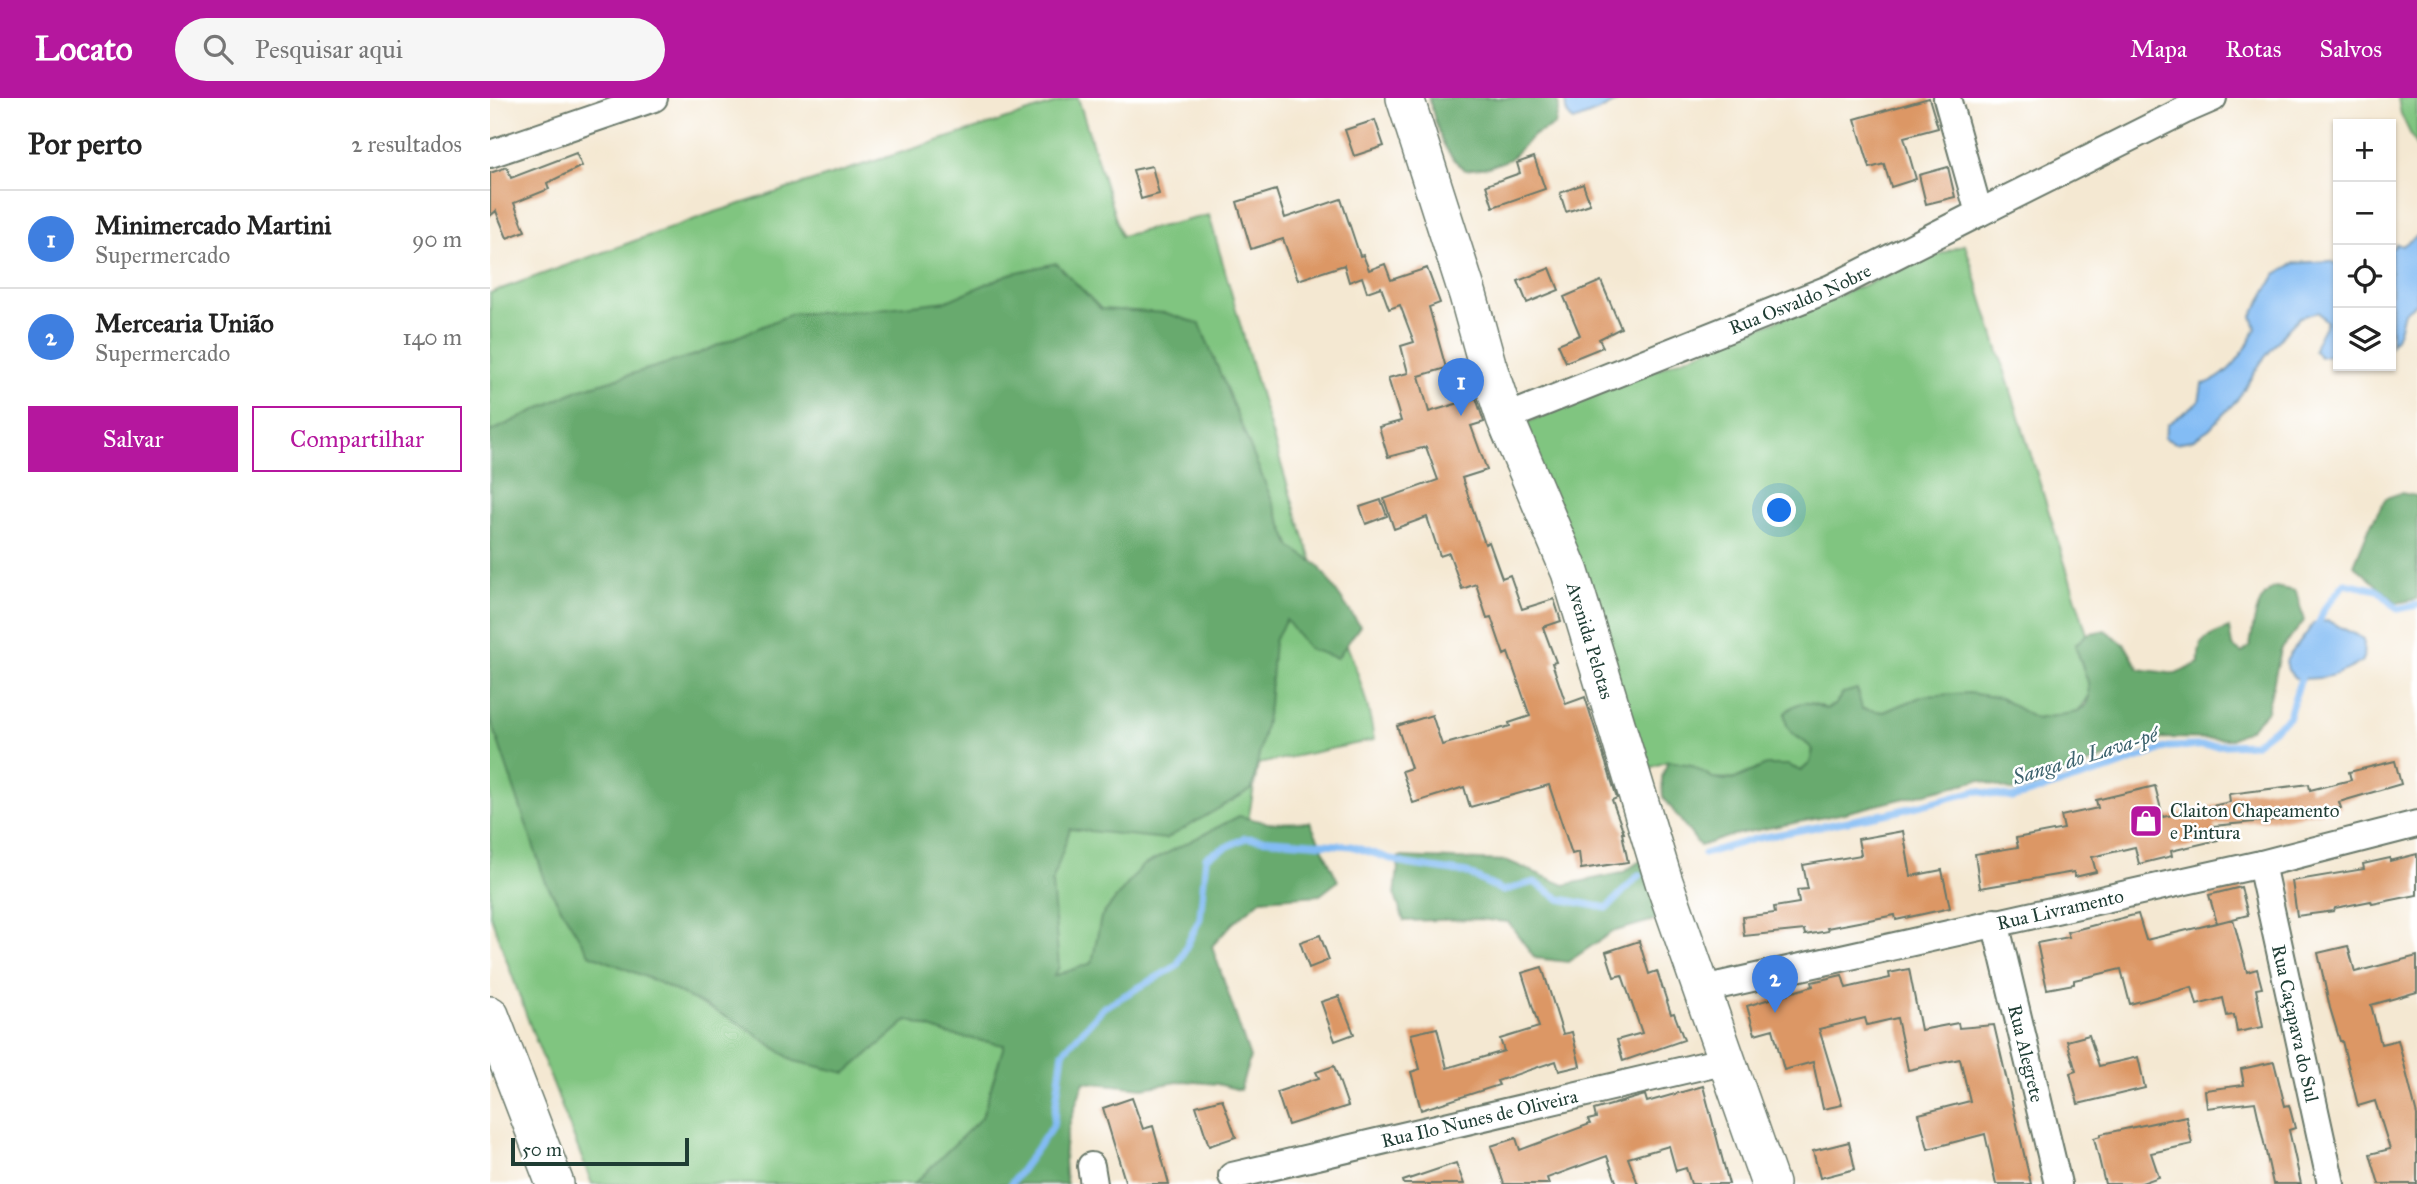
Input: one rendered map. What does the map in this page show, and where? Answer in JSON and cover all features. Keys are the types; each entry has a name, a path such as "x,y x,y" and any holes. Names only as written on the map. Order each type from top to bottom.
{"street":[{"path":"490,154 654,98"},
{"name":"Avenida Pelotas","path":"1405,98 1468,295 1487,365 1570,572 1664,882 1770,1184"},
{"path":"1947,98 1979,213"},
{"name":"Rua Osvaldo Nobre","path":"1506,418 1831,288 2213,98"},
{"name":"Rua Livramento","path":"1703,989 2261,864 2417,824"},
{"name":"Rua Caçapava do Sul","path":"2261,864 2330,1184"},
{"name":"Rua Alegrete","path":"1995,922 2058,1184"},
{"path":"490,1015 555,1184"},
{"name":"Rua Ilo Nunes de Oliveira","path":"1232,1176 1727,1060"}],"green space":[{"path":"1078,98 1121,236 1209,215 1288,487 1309,552 1352,658 1369,712 1374,740 1258,764 1245,838 1104,1007 1011,1184 592,1184 490,914 490,293 709,214"},
{"path":"1429,98 1556,98 1559,106 1555,125 1534,135 1510,159 1489,167 1465,170 1445,146"},
{"path":"2398,98 2417,98 2417,148 2401,114"},
{"path":"1965,244 2087,634 2075,645 2088,682 2089,696 2078,712 2036,719 2000,698 1900,705 1884,712 1862,709 1843,693 1834,705 1826,709 1804,703 1785,713 1792,734 1807,742 1813,750 1810,763 1801,771 1788,765 1748,773 1735,779 1713,778 1691,765 1668,761 1628,776 1515,427"},
{"path":"1056,263 1101,309 1166,313 1200,324 1291,547 1318,565 1360,626 1337,658 1309,649 1286,620 1274,641 1269,706 1252,789 1166,839 1070,829 1052,883 1059,967 1054,976 1092,963 1101,917 1142,866 1239,816 1268,823 1310,822 1338,881 1320,895 1262,899 1232,924 1212,946 1250,1058 1240,1090 1217,1084 1184,1081 1143,1088 1084,1082 1065,1145 1067,1184 914,1184 982,1117 1004,1045 947,1034 908,1020 846,1073 794,1061 739,1023 658,982 589,954 546,883 490,717 490,432 578,390 695,355 791,314 870,310 947,301 1009,274"},
{"path":"2401,493 2417,496 2417,599 2397,603 2354,565 2370,526 2386,498"},
{"path":"2275,587 2296,591 2304,621 2281,650 2267,711 2250,729 2231,739 2163,738 2070,770 2035,786 2013,791 1979,780 1840,814 1733,835 1700,846 1663,797 1662,777 1668,761 1691,765 1713,778 1725,780 1735,779 1766,765 1788,765 1801,771 1810,763 1813,750 1790,731 1785,713 1800,703 1814,704 1826,709 1835,705 1843,693 1857,689 1862,709 1884,712 1923,696 1969,693 2000,698 2036,719 2078,712 2086,705 2089,696 2088,682 2075,645 2087,634 2105,630 2125,645 2139,669 2176,674 2199,663 2200,648 2205,639 2229,628 2232,646 2242,653 2250,646 2259,605"},
{"path":"1651,854 1672,915 1612,932 1568,962 1535,958 1508,922 1476,919 1404,921 1395,896 1399,857 1508,861 1564,885 1622,873"}],"water":[{"path":"1566,98 1623,98 1574,121 1566,111"},
{"path":"2417,236 2417,302 2404,312 2396,336 2396,245 2402,246"},
{"path":"2333,262 2333,352 2320,357 2314,351 2327,322 2318,312 2300,317 2262,361 2237,400 2209,429 2192,440 2176,443 2164,438 2168,424 2199,402 2202,384 2220,377 2241,355 2256,328 2252,316 2276,274 2295,263"},
{"path":"2328,621 2364,639 2363,661 2330,676 2295,678 2288,670 2286,661 2313,623"}],"building":[{"path":"1929,98 1938,128 1904,137 1916,179 1891,187 1884,164 1870,168 1855,119"},
{"path":"1375,120 1384,146 1354,156 1345,130"},
{"path":"576,153 582,166 547,183 549,189 514,203 525,231 507,238 496,211 490,216 490,173 507,167 511,178"},
{"path":"1534,157 1545,189 1493,207 1486,185 1520,173 1517,163"},
{"path":"1152,166 1159,194 1141,199 1133,170"},
{"path":"1948,167 1955,197 1926,204 1919,175"},
{"path":"1583,184 1590,204 1566,212 1560,193"},
{"path":"1276,190 1285,218 1341,199 1360,256 1363,255 1369,270 1385,264 1391,280 1427,268 1440,303 1429,307 1446,368 1419,376 1429,412 1476,398 1484,422 1471,426 1487,470 1462,478 1485,544 1489,542 1502,578 1510,575 1522,609 1554,599 1561,621 1543,627 1556,662 1552,663 1566,704 1585,697 1617,798 1612,800 1624,833 1628,862 1581,869 1579,852 1572,854 1549,785 1470,807 1464,787 1413,803 1402,771 1411,768 1397,726 1432,715 1442,745 1510,726 1509,723 1530,716 1508,653 1504,655 1491,617 1487,618 1476,584 1462,589 1449,553 1440,556 1427,517 1394,529 1384,499 1438,480 1426,447 1388,457 1379,427 1401,421 1388,378 1408,373 1401,346 1414,342 1400,305 1389,309 1381,287 1367,292 1362,277 1349,282 1344,265 1298,280 1283,239 1251,249 1237,202"},
{"path":"1550,268 1559,290 1527,303 1518,281"},
{"path":"1601,281 1621,328 1599,339 1603,347 1566,362 1558,344 1580,335 1564,297"},
{"path":"1381,500 1387,516 1366,524 1360,507"},
{"path":"2395,761 2401,784 2339,802 2341,808 2284,819 2214,826 2218,840 2171,851 2172,856 2139,864 2135,847 2092,857 2096,872 2075,877 2074,872 1980,888 1975,854 2018,847 2016,838 2064,829 2061,816 2098,808 2096,800 2155,786 2163,817 2230,802 2229,794 2309,784 2310,790 2351,780 2349,772"},
{"path":"1903,831 1911,876 1942,870 1950,908 1896,920 1895,915 1805,935 1804,930 1744,936 1742,917 1775,913 1774,907 1799,903 1797,890 1808,889 1803,865 1861,855 1858,839"},
{"path":"2417,854 2417,895 2297,916 2292,881 2364,869 2363,864"},
{"path":"2241,887 2248,915 2217,923 2209,895"},
{"path":"2138,914 2146,940 2233,919 2247,972 2257,969 2262,988 2256,989 2263,1027 2237,1032 2234,1015 2227,1016 2223,998 2197,1005 2192,987 2130,1004 2121,969 2074,980 2074,984 2047,989 2037,943 2069,937 2067,932"},
{"path":"1320,935 1329,960 1309,968 1300,942"},
{"path":"1639,941 1649,974 1657,971 1671,1014 1674,1013 1684,1040 1623,1061 1617,1040 1642,1033 1622,975 1614,977 1606,952"},
{"path":"2348,946 2355,972 2417,956 2417,992 2371,1005 2381,1044 2398,1040 2417,1115 2417,1184 2379,1184 2370,1154 2390,1149 2375,1101 2358,1106 2342,1041 2330,1008 2318,953"},
{"path":"1542,967 1563,1034 1572,1032 1580,1066 1559,1071 1556,1061 1497,1081 1499,1085 1421,1110 1411,1072 1420,1069 1411,1034 1437,1028 1447,1068 1504,1051 1500,1039 1539,1027 1522,973"},
{"path":"1909,969 1921,1030 1958,1023 1959,1028 1994,1025 2031,1184 1996,1184 1985,1134 1928,1149 1919,1114 1970,1101 1960,1059 1908,1070 1897,1018 1867,1025 1865,1018 1819,1029 1842,1105 1823,1109 1813,1062 1784,1070 1773,1029 1755,1034 1747,1006 1813,986 1812,982 1842,975 1846,988 1890,978 1889,973"},
{"path":"1339,996 1354,1034 1335,1041 1321,1002"},
{"path":"2089,1035 2099,1066 2138,1057 2145,1088 2078,1104 2070,1073 2076,1071 2067,1041"},
{"path":"2274,1062 2285,1106 2289,1105 2295,1128 2289,1130 2301,1184 2273,1184 2255,1102 2207,1108 2205,1090 2244,1085 2241,1069"},
{"path":"1334,1066 1348,1106 1288,1125 1277,1092 1319,1078 1316,1072"},
{"path":"1703,1086 1729,1184 1691,1184 1686,1168 1676,1171 1669,1146 1628,1158 1638,1184 1617,1184 1607,1156 1547,1178 1549,1184 1504,1184 1491,1146 1516,1138 1520,1150 1590,1124 1588,1120 1596,1118 1594,1110 1645,1095 1647,1102"},
{"path":"1132,1098 1143,1129 1153,1126 1169,1184 1126,1184 1103,1108"},
{"path":"1222,1099 1236,1137 1209,1146 1196,1106"},
{"path":"2186,1116 2192,1144 2151,1153 2159,1177 2139,1184 2105,1184 2094,1138 2101,1134"},
{"path":"1849,1142 1855,1169 1820,1178 1813,1151"},
{"path":"1456,1163 1464,1184 1404,1184 1403,1181"}],"waterway":[{"name":"Sanga do Lava-pé","path":"2317,628 2324,609 2345,583 2378,590 2398,609 2417,605"},
{"name":"Sanga do Lava-pé","path":"1704,854 1754,839 1890,813 1976,791 2013,798 2110,769 2168,747 2254,744 2288,718 2304,669"},
{"name":"Sanga do Lava-pé","path":"1011,1184 1053,1126 1063,1052 1104,1007 1177,966 1200,918 1206,857 1245,838 1351,846 1406,864 1467,873 1503,891 1534,882 1560,899 1607,908 1639,875"}],"place":[{"name":"Minimercado Martini","path":"1461,416"},
{"name":"Claiton Chapeamento e Pintura","path":"2146,821"},
{"name":"Mercearia União","path":"1775,1013"}]}
